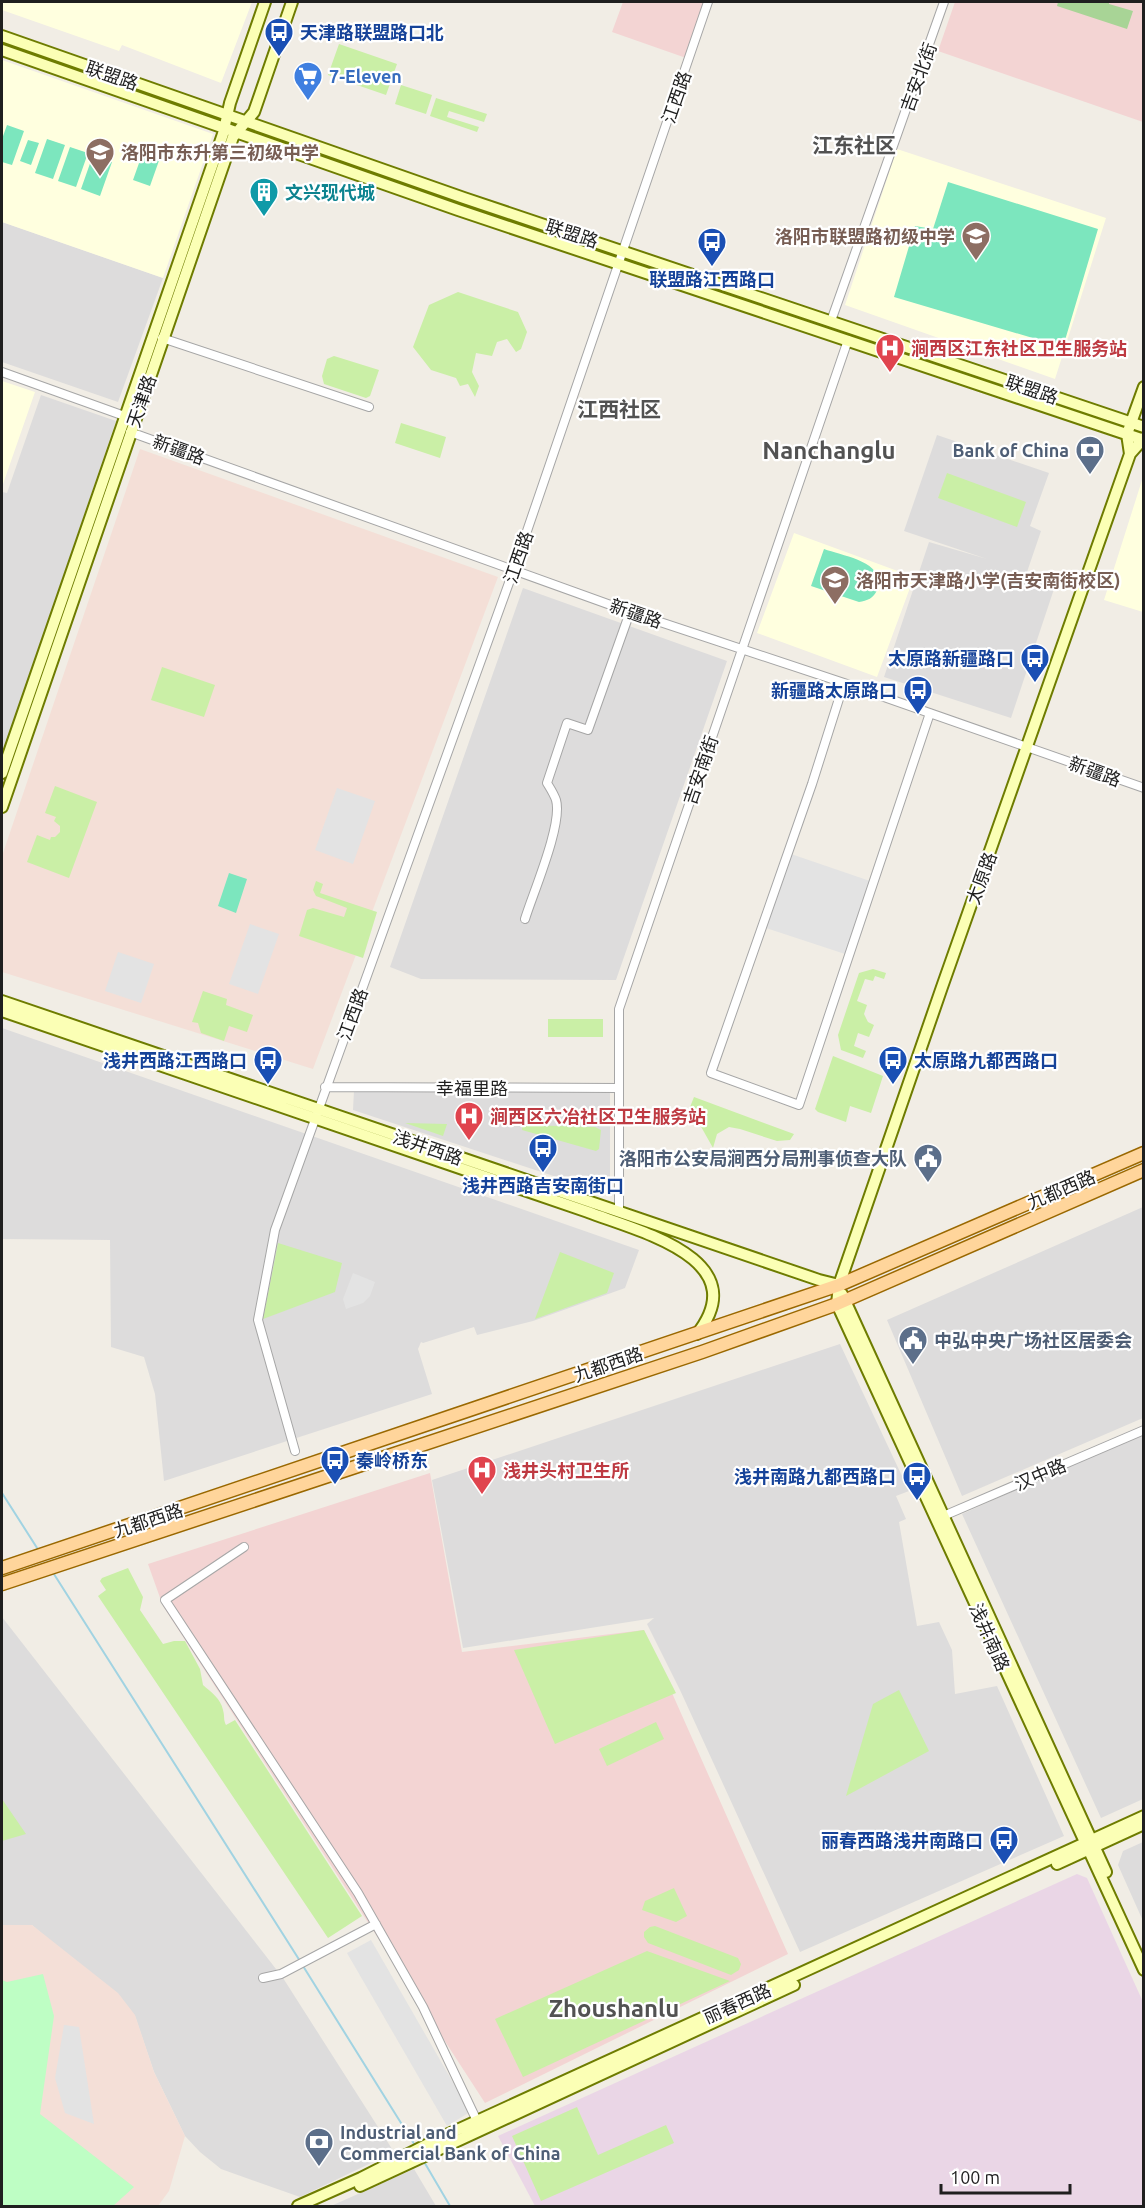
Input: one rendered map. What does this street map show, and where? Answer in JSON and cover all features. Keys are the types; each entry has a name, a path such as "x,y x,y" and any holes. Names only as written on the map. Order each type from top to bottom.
{"main road":[{"name":"天津路","path":"2,807 130,432 130,417 162,338 230,130 227,115 265,2"},
{"name":"天津路","path":"2,773 230,130 246,121 254,112 291,2"},
{"name":"联盟路","path":"2,36 464,198 624,250 1143,427"},
{"name":"联盟路","path":"2,50 458,210 1143,439"},
{"name":"太原路","path":"1130,454 1127,434 1143,387"},
{"name":"太原路","path":"841,1302 839,1285 942,987 1130,454 1143,439"},
{"name":"浅井西路","path":"2,1001 316,1113 678,1247 698,1262 710,1278 714,1296 705,1321 696,1335"},
{"name":"浅井西路","path":"2,1011 839,1285"},
{"name":"九都西路","path":"5,1567 839,1285 1143,1153"},
{"name":"九都西路","path":"2,1584 702,1352 841,1302 1143,1170"},
{"name":"浅井南路","path":"841,1302 1089,1845 1143,1970"},
{"name":"丽春西路","path":"316,2206 446,2140 1089,1845 1143,1816"},
{"name":"丽春西路","path":"446,2140 477,2121 1089,1845 1143,1824"},
{"name":"浅井南路","path":"1089,1845 1143,1957"},
{"name":"丽春西路","path":"298,2206 395,2166"}],"street":[{"name":"江西路","path":"295,1451 258,1320 274,1230 514,569 708,2"},
{"name":"吉安北街","path":"831,321 945,2"},
{"path":"162,338 369,407"},
{"name":"吉安南街","path":"619,1212 619,1009 848,340"},
{"path":"2,372 130,417"},
{"name":"新疆路","path":"130,432 630,612 844,683 1143,788"},
{"path":"525,919 553,836 556,801 547,783 567,723 588,730 630,612"},
{"path":"844,683 812,784 711,1073 800,1105 930,713"},
{"name":"幸福里路","path":"326,1087 619,1088"},
{"name":"汉中路","path":"940,1517 1143,1430"},
{"path":"244,1547 165,1600 358,1893 423,2007 477,2121"},
{"path":"263,1978 281,1974 376,1924"}],"shaded area":[{"path":"2,2 252,2 221,83 122,45 119,51 2,10"},
{"path":"623,2 708,2 689,59 612,32"},
{"path":"955,2 1143,2 1143,122 938,51"},
{"name":"洛阳市东升第三初级中学","path":"2,60 213,134 163,278 2,222"},
{"name":"洛阳市联盟路初级中学","path":"897,149 1106,218 1055,379 845,305"},
{"path":"2,222 163,278 118,402 2,362"},
{"path":"2,381 35,392 2,487"},
{"path":"41,395 116,421 2,757 2,492 7,493"},
{"path":"937,435 1049,473 1030,526 1041,531 1027,572 1056,583 1011,718 884,677 929,542 987,559 904,531"},
{"path":"140,449 498,577 313,1069 2,972 2,856"},
{"path":"1143,477 1143,612 1104,600"},
{"name":"洛阳市天津路小学(吉安南街校区)","path":"794,533 914,577 877,677 757,633"},
{"path":"523,588 727,661 616,980 421,979 390,967"},
{"path":"337,788 375,801 353,864 315,850"},
{"path":"791,854 870,881 845,954 766,928"},
{"path":"250,924 279,934 258,994 229,984"},
{"path":"118,952 154,964 141,1003 105,991"},
{"path":"2,1028 639,1250 625,1288 533,1321 477,1335 474,1327 421,1342 418,1349 432,1394 164,1481 155,1394 144,1357 111,1347 110,1240 2,1239"},
{"path":"354,1090 610,1092 610,1183 604,1190 596,1190 353,1110"},
{"path":"1143,1207 1143,1418 962,1496 887,1320"},
{"path":"353,1273 375,1282 370,1296 363,1303 346,1309 343,1299"},
{"path":"840,1344 909,1491 896,1496 906,1519 899,1522 917,1626 939,1622 952,1650 955,1694 997,1686 1064,1836 800,1952 680,1690 647,1624 654,1618 463,1648 432,1480"},
{"path":"1143,1433 1143,1799 1101,1818 962,1514"},
{"path":"430,1473 462,1652 644,1630 788,1954 485,2103 163,1606 148,1564"},
{"path":"2,1617 283,1978 394,2152 300,2197 221,2169 185,2136 154,2072 135,2016 32,1925 2,1925"},
{"path":"1143,1842 1143,1921 1118,1865 1123,1851"},
{"path":"1077,1874 1087,1878 1143,2002 1143,2206 535,2206 498,2136"},
{"path":"2,1925 32,1925 118,1993 135,2015 154,2072 185,2136 169,2191 158,2206 2,2206"},
{"path":"371,1940 470,2112 447,2126 347,1953"},
{"path":"64,2025 79,2027 94,2124 65,2113 55,2078"},
{"path":"414,2169 436,2206 331,2206"}],"green space":[{"path":"1058,2 1109,2 1109,4 1133,11 1127,29 1057,6"},
{"path":"339,44 397,64 386,95 328,75"},
{"path":"401,85 432,95 426,114 395,104"},
{"path":"436,98 487,114 484,122 449,111 447,117 479,127 477,132 430,116"},
{"path":"7,125 24,131 12,165 2,162 2,139"},
{"path":"47,139 65,145 53,179 35,173"},
{"path":"28,140 39,143 31,165 20,161"},
{"path":"70,147 88,153 76,187 58,181"},
{"path":"144,149 161,155 150,186 133,180"},
{"path":"93,155 112,162 100,196 81,189"},
{"path":"948,182 1098,229 1063,347 894,297 915,226 933,229"},
{"path":"458,292 518,312 527,332 521,349 516,352 507,339 497,342 492,356 476,353 472,372 479,386 475,397 468,384 460,386 456,378 431,370 413,347 429,305"},
{"path":"334,356 379,370 370,396 366,398 324,384 322,376 327,359"},
{"path":"401,423 446,437 440,458 395,443"},
{"path":"947,473 1026,502 1017,527 938,498"},
{"path":"824,549 852,558 870,567 879,580 874,595 859,602 811,586"},
{"path":"162,667 215,685 204,717 151,700"},
{"path":"55,786 97,802 69,878 27,862 37,835 50,840 60,832 60,826 54,821 56,817 45,813"},
{"path":"229,873 247,879 236,913 218,906"},
{"path":"316,881 323,884 320,893 377,912 363,958 299,936 307,910 313,908 344,917 347,908 316,896 313,890"},
{"path":"873,969 886,973 884,979 875,976 873,981 865,979 857,1001 867,1005 864,1014 868,1022 874,1025 869,1037 858,1033 854,1046 866,1051 863,1058 841,1050 838,1035 859,973"},
{"path":"203,991 227,999 226,1005 253,1015 247,1032 229,1026 224,1041 201,1033 198,1023 192,1022"},
{"path":"548,1019 603,1019 603,1037 548,1037"},
{"path":"833,1056 883,1076 871,1113 850,1106 846,1122 815,1109"},
{"path":"694,1097 794,1134 790,1140 777,1141 729,1127 717,1134 713,1148 690,1107"},
{"path":"405,1123 447,1124 443,1136"},
{"path":"522,1125 595,1127 601,1130 599,1149 596,1151 522,1130"},
{"path":"278,1243 342,1263 335,1292 263,1319"},
{"path":"560,1252 614,1273 607,1293 535,1319"},
{"path":"128,1568 143,1597 140,1610 163,1644 185,1641 200,1669 203,1685 220,1702 226,1725 235,1720 362,1916 328,1938 98,1596 106,1590 100,1581 102,1578"},
{"path":"644,1630 676,1693 555,1744 514,1650"},
{"path":"899,1690 929,1751 846,1796 873,1704"},
{"path":"656,1722 664,1739 607,1766 599,1749"},
{"path":"2,1799 26,1834 2,1841"},
{"path":"674,1888 687,1916 676,1922 642,1910 645,1901"},
{"path":"655,1926 738,1958 741,1964 739,1970 731,1975 648,1943 644,1932"},
{"path":"647,1951 730,1981 523,2077 495,2019"},
{"path":"43,1974 54,2016 40,2114 134,2187 113,2206 2,2206 2,1980 7,1982"},
{"path":"577,2107 598,2155 666,2125 674,2143 541,2201 512,2136"}],"waterway":[{"path":"2,1493 39,1551"},
{"path":"52,1571 300,1961"},
{"path":"303,1966 416,2147"},
{"path":"423,2160 450,2206"}],"place":[{"name":"天津路联盟路口北","path":"279,58"},
{"name":"7-Eleven","path":"308,102"},
{"name":"洛阳市东升第三初级中学","path":"100,178"},
{"name":"文兴现代城","path":"264,218"},
{"name":"洛阳市联盟路初级中学","path":"976,262"},
{"name":"联盟路江西路口","path":"712,268"},
{"name":"涧西区江东社区卫生服务站","path":"890,374"},
{"name":"Bank of China","path":"1090,476"},
{"name":"洛阳市天津路小学(吉安南街校区)","path":"835,606"},
{"name":"太原路新疆路口","path":"1035,684"},
{"name":"新疆路太原路口","path":"918,716"},
{"name":"浅井西路江西路口","path":"268,1086"},
{"name":"太原路九都西路口","path":"893,1086"},
{"name":"涧西区六冶社区卫生服务站","path":"469,1142"},
{"name":"浅井西路吉安南街口","path":"543,1174"},
{"name":"洛阳市公安局涧西分局刑事侦查大队","path":"928,1184"},
{"name":"中弘中央广场社区居委会","path":"913,1366"},
{"name":"秦岭桥东","path":"335,1486"},
{"name":"浅井头村卫生所","path":"482,1496"},
{"name":"浅井南路九都西路口","path":"917,1502"},
{"name":"丽春西路浅井南路口","path":"1004,1866"},
{"name":"Industrial and Commercial Bank of China","path":"319,2168"}],"district":[{"name":"江东社区","path":"854,145"},
{"name":"江西社区","path":"619,409"},
{"name":"Nanchanglu","path":"829,450"},
{"name":"Zhoushanlu","path":"614,2008"}]}
